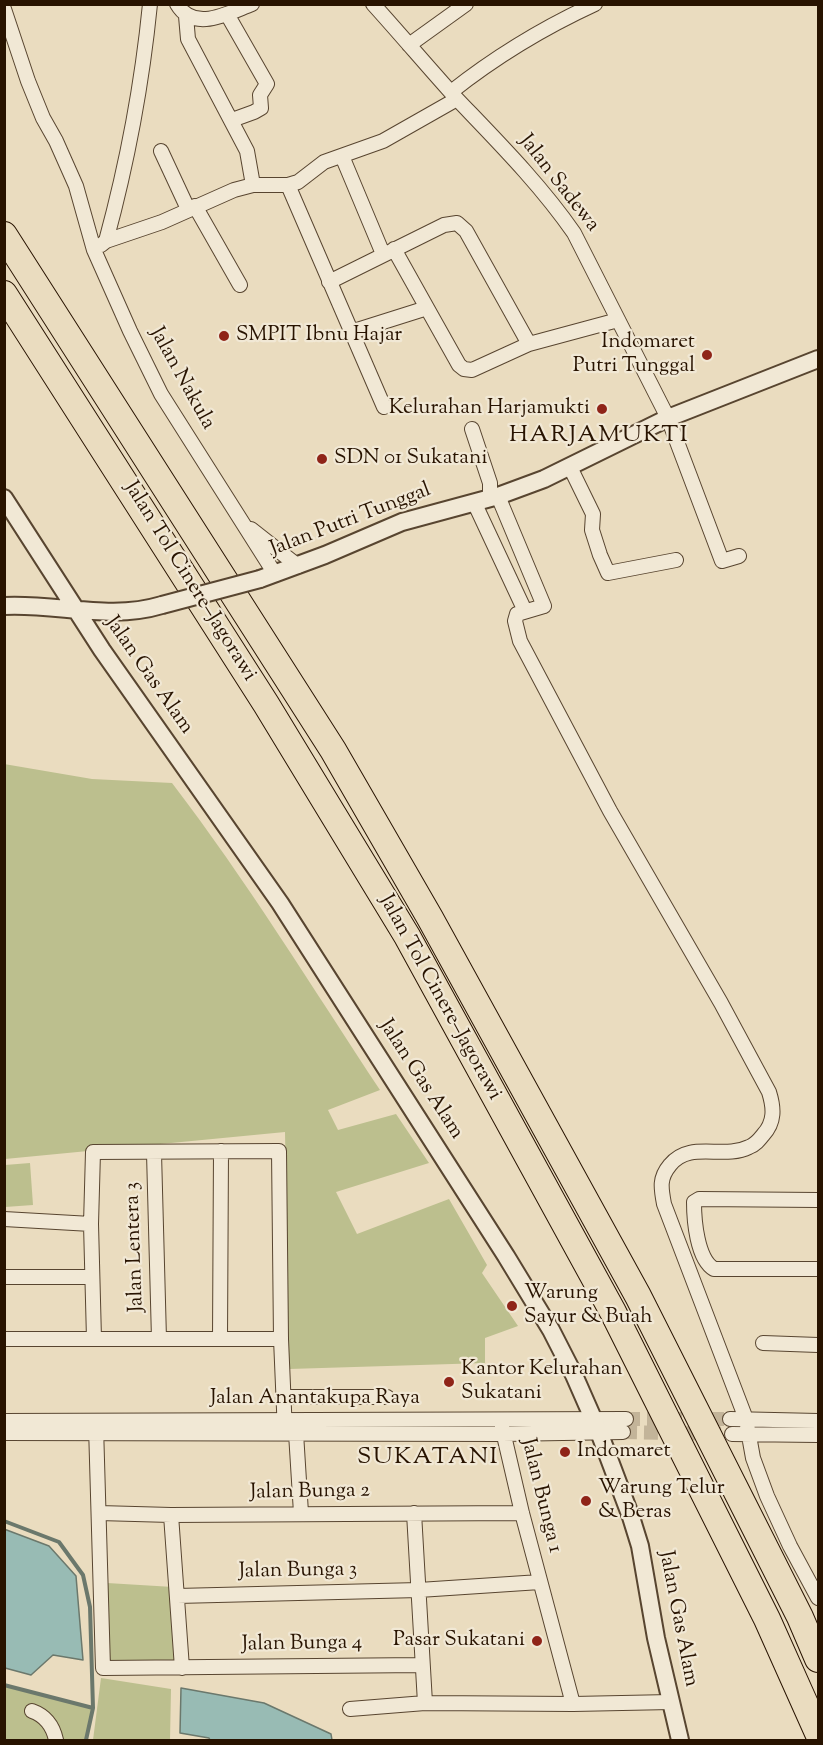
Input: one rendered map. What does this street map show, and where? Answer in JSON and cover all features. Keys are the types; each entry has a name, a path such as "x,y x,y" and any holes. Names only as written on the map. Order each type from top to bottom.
{"highway":[{"name":"Jalan Tol Cinere–Jagorawi","path":"4,235 333,750 418,898 638,1296 819,1659"},
{"name":"Jalan Tol Cinere–Jagorawi","path":"4,294 266,704 407,936 613,1312 762,1609 813,1722 817,1740"}],"street":[{"path":"106,241 122,184 147,36 150,4"},
{"path":"177,4 186,16 205,20 252,4"},
{"name":"Jalan Sadewa","path":"373,4 454,95 495,137 563,217 579,243 668,418 722,561 739,556"},
{"path":"409,45 466,4"},
{"path":"94,250 106,241 162,222 234,190 253,185 288,185 298,182 324,162 363,149 401,132 454,95 478,70 595,4"},
{"name":"Jalan Nakula","path":"4,9 43,118 76,186 94,250 152,377 242,522 267,577"},
{"path":"227,14 267,84 260,96 261,108 232,120"},
{"path":"186,16 188,39 247,151 253,185"},
{"path":"161,151 191,208 240,285"},
{"path":"342,156 389,252 427,308 459,364 465,369 472,370 529,344 618,320"},
{"path":"288,185 384,407"},
{"path":"329,282 452,222 462,226 529,344"},
{"path":"351,332 427,308"},
{"name":"Jalan Putri Tunggal","path":"4,606 42,605 76,611 138,611 267,577 402,522 494,497 544,479 668,418 819,359"},
{"path":"472,429 494,497 544,606 518,613 514,621 520,640 610,811 721,1003 771,1098 773,1114 771,1122 756,1143 743,1150 731,1152 703,1151 683,1154 676,1158 666,1170 660,1186 668,1214 746,1419 753,1458 767,1496 790,1546 819,1598"},
{"path":"570,467 593,514 592,530 608,573 676,560"},
{"name":"Jalan Gas Alam","path":"4,498 124,682 263,876 520,1279 574,1375 624,1496 640,1546 649,1604 680,1740"},
{"path":"474,502 525,611"},
{"name":"Jalan Nakula","path":"242,522 298,566"},
{"path":"220,1338 221,1151"},
{"path":"94,1339 91,1277 93,1152 279,1151 281,1340 284,1397 301,1514"},
{"name":"Jalan Lentera 3","path":"154,1153 159,1340"},
{"path":"819,1200 699,1199 694,1202 694,1216 701,1249 707,1263 714,1269 819,1269"},
{"path":"4,1220 91,1224"},
{"path":"4,1277 91,1277"},
{"path":"4,1339 281,1340"},
{"path":"763,1343 819,1345"},
{"path":"284,1397 387,1397"},
{"path":"730,1419 819,1421"},
{"name":"Jalan Anantakupa Raya","path":"289,1429 501,1420 625,1425"},
{"name":"Jalan Bunga 1","path":"501,1420 522,1513 573,1704"},
{"name":"Jalan Anantakupa Raya","path":"4,1421 46,1427 214,1427 503,1434 596,1425"},
{"name":"Jalan Anantakupa Raya","path":"4,1433 46,1427"},
{"path":"96,1427 99,1513"},
{"path":"732,1434 819,1435"},
{"name":"Jalan Bunga 2","path":"99,1513 171,1515 522,1513"},
{"name":"Jalan Bunga 4","path":"99,1513 103,1668 422,1665"},
{"path":"414,1513 424,1703"},
{"path":"171,1515 182,1668"},
{"name":"Jalan Bunga 3","path":"177,1596 419,1590 540,1582"},
{"path":"350,1709 424,1703 670,1702"},
{"path":"32,1711 48,1720 56,1740"}],"green space":[{"path":"4,764 92,779 172,783 253,896 380,1090 328,1110 338,1130 396,1114 429,1163 336,1192 357,1234 449,1199 487,1265 482,1273 518,1326 485,1338 485,1363 289,1369 285,1132 5,1159"},
{"path":"30,1163 33,1205 5,1207 5,1165"},
{"path":"107,1583 173,1587 176,1662 107,1661"},
{"path":"101,1678 171,1689 170,1740 93,1740"},
{"path":"4,1685 93,1708 86,1740 5,1740"}],"water":[{"path":"4,1529 49,1546 76,1576 83,1660 53,1655 31,1675 5,1668"},
{"path":"181,1688 264,1703 331,1734 332,1740 210,1740 180,1733"}],"waterway":[{"path":"4,1521 59,1542 83,1575 90,1607 93,1708"},
{"path":"4,1685 93,1708 86,1740"}],"tunnel":[{"path":"626,1419 730,1419"},
{"path":"623,1432 732,1434"}],"place":[{"name":"SMPIT Ibnu Hajar","path":"224,336"},
{"name":"Indomaret Putri Tunggal","path":"707,355"},
{"name":"Kelurahan Harjamukti","path":"602,409"},
{"name":"SDN 01 Sukatani","path":"322,459"},
{"name":"Warung Sayur & Buah","path":"512,1306"},
{"name":"Kantor Kelurahan Sukatani","path":"449,1382"},
{"name":"Indomaret","path":"565,1452"},
{"name":"Warung Telur & Beras","path":"586,1501"},
{"name":"Pasar Sukatani","path":"537,1641"}],"district":[{"name":"HARJAMUKTI","path":"599,437"},
{"name":"SUKATANI","path":"428,1459"}]}
